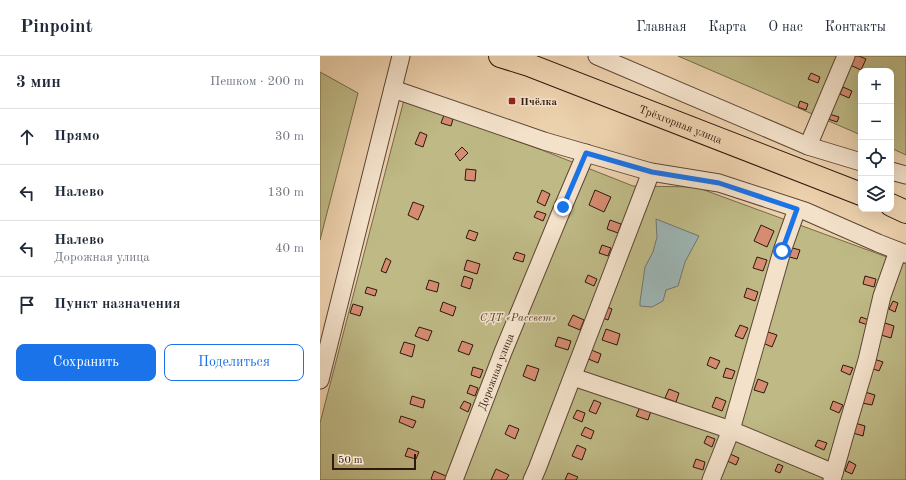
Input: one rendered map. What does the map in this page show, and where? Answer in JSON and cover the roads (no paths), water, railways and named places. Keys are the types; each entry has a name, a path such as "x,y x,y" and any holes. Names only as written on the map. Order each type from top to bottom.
{"highway":[{"name":"Трёхгорная улица","path":"500,56 536,68 858,193"},
{"path":"894,207 906,212"}],"street":[{"path":"320,380 401,56"},
{"path":"597,56 808,146 858,161"},
{"path":"808,146 846,56"},
{"path":"393,89 544,141 652,172 719,183 797,209 902,252 882,296 867,360 833,476 731,430 573,377"},
{"name":"Дорожная улица","path":"454,480 503,352 586,153"},
{"path":"532,480 652,172"},
{"path":"894,172 906,176"},
{"path":"711,480 731,430 782,251 797,209"}],"water":[{"path":"656,219 699,236 685,262 678,286 666,290 663,301 652,307 640,306 645,267 653,252 657,237"}],"place":[{"name":"Пчёлка","path":"512,101"}],"park label":[{"name":"СДТ «Рассвет»","path":"518,317"}]}
